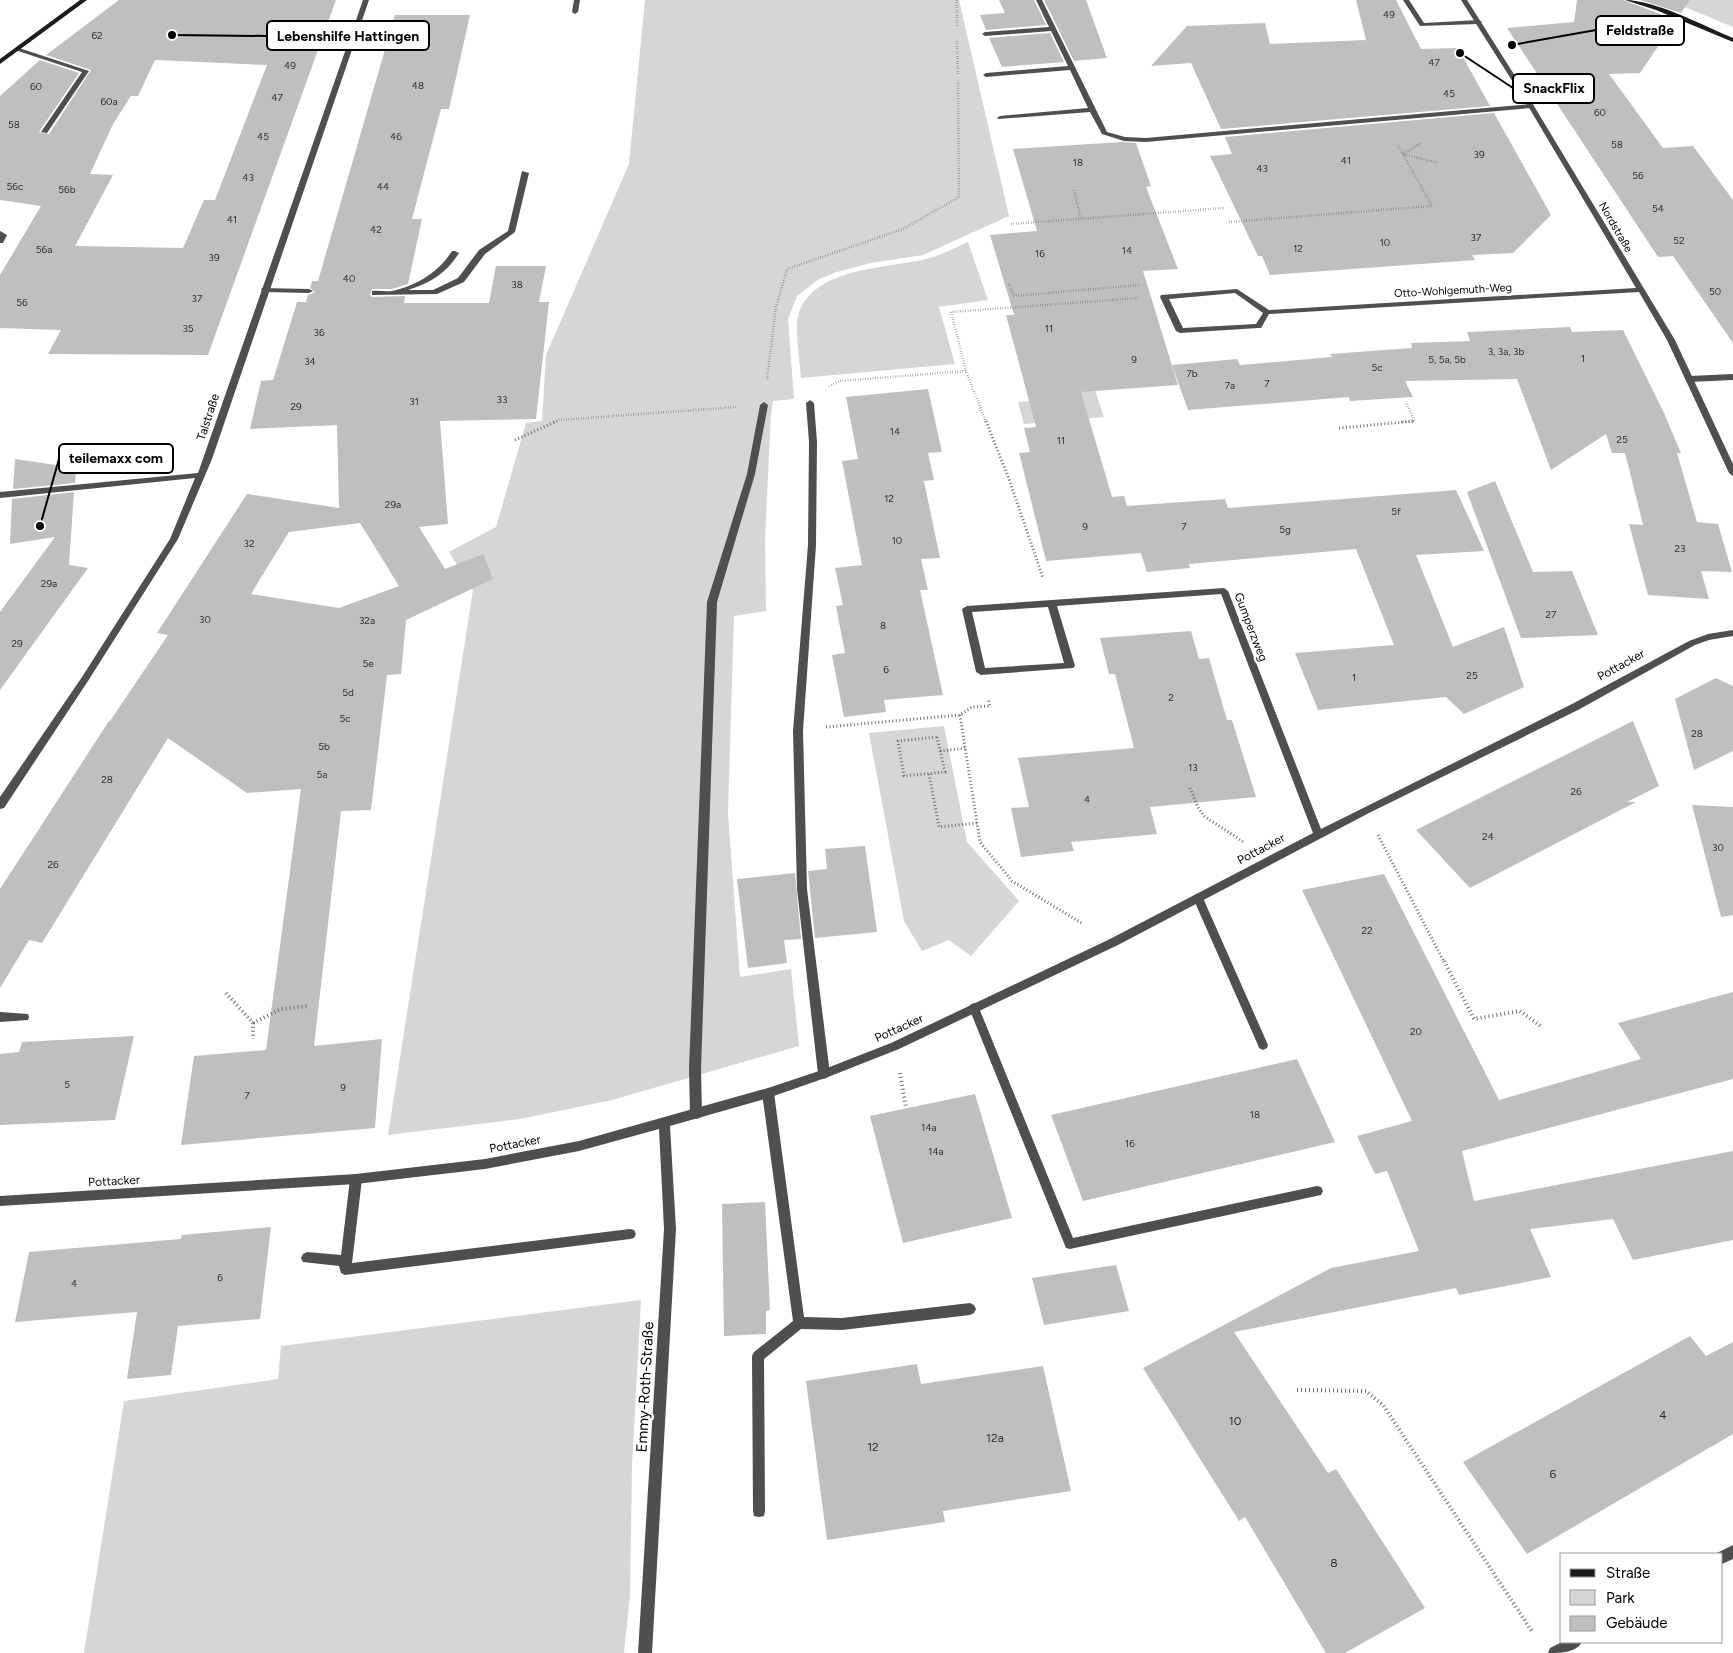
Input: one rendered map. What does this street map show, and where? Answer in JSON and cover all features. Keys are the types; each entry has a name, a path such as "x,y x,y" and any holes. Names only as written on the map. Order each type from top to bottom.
{"main road":[{"path":"0,62 84,0"},
{"path":"1628,0 1666,12 1733,40"}],"street":[{"name":"Talstraße","path":"0,805 85,679 174,539 208,459 366,0"},
{"path":"575,12 577,0"},
{"path":"1039,0 1104,133 1124,139 1156,139 1531,106"},
{"path":"1406,0 1422,25 1479,22"},
{"name":"Nordstraße","path":"1464,0 1531,106 1671,340 1733,473"},
{"path":"985,34 1053,29"},
{"path":"17,49 86,71 45,132"},
{"path":"986,75 1071,68"},
{"path":"1000,118 1092,110"},
{"path":"375,293 434,292 461,280 482,252 511,232 525,173"},
{"path":"0,232 3,235 0,241"},
{"path":"392,293 418,284 442,272 455,253"},
{"path":"265,290 309,291"},
{"name":"Otto-Wohlgemuth-Weg","path":"1268,312 1640,290"},
{"path":"1237,291 1268,312 1258,326 1180,331 1164,297 1237,291"},
{"path":"1689,378 1733,377"},
{"path":"810,403 813,442 812,545 798,731 802,889 824,1074"},
{"path":"696,1114 695,1069 712,602 751,474 764,405"},
{"path":"0,495 202,475"},
{"name":"Gumperzweg","path":"981,672 967,609 1224,591 1318,834"},
{"path":"981,672 1070,666 1051,602"},
{"name":"Pottacker","path":"0,1200 147,1193 356,1179 485,1164 578,1146 768,1093 824,1074 895,1046 1114,942 1318,834 1574,707 1692,643 1708,637 1733,633"},
{"path":"1198,898 1263,1045"},
{"path":"974,1008 1070,1244 1317,1191"},
{"path":"0,1017 24,1017"},
{"path":"768,1093 799,1323"},
{"name":"Emmy-Roth-Straße","path":"646,1653 670,1229 664,1123"},
{"path":"356,1179 345,1269 630,1234"},
{"path":"307,1258 346,1261"},
{"path":"758,1511 758,1356 799,1323 842,1324 970,1309"},
{"path":"1555,1653 1573,1643"}],"path":[{"path":"957,0 957,30"},
{"path":"514,440 559,420 764,405 776,306 787,269 903,229 959,197 957,39"},
{"path":"1230,222 1432,206 1383,118"},
{"path":"1403,154 1426,140"},
{"path":"1403,154 1438,163"},
{"path":"1074,190 1081,219"},
{"path":"1011,224 1224,208"},
{"path":"1009,284 1014,296 1140,285"},
{"path":"1051,602 1009,479 966,371 951,312 1164,297"},
{"path":"827,387 840,381 966,371"},
{"path":"1339,428 1415,422 1406,403"},
{"path":"845,724 960,715 972,707 990,706 981,672"},
{"path":"960,715 980,842 1012,880 1058,911 1114,942"},
{"path":"937,737 940,751 944,772 904,776 898,740 937,737"},
{"path":"940,751 966,748"},
{"path":"929,774 939,827 977,823"},
{"path":"1190,788 1196,808 1210,820 1240,837 1264,864"},
{"path":"1365,810 1474,1019 1520,1011 1542,1027"},
{"path":"226,992 253,1023 253,1039"},
{"path":"253,1023 281,1009 308,1006"},
{"path":"1297,1390 1366,1391 1383,1405 1536,1636"}],"green space":[{"path":"645,0 959,0 1009,216 923,255 871,263 819,279 797,296 788,319 794,399 773,401 771,414 765,538 766,611 734,616 728,813 740,977 791,969 799,1046 612,1100 520,1119 388,1135 473,590 449,552 496,527 526,423 542,421 546,355 629,164"},
{"path":"1668,0 1733,0 1733,27"},
{"path":"968,242 988,300 939,307 955,364 801,378 797,322 805,301 817,288 833,279 851,273 931,258"},
{"path":"1090,375 1104,417 1024,424 1018,402 1068,398"},
{"path":"944,726 967,842 1019,901 971,956 949,940 922,951 904,921 869,733"},
{"path":"641,1300 632,1466 630,1595 624,1653 84,1653 124,1401 278,1379 281,1346"}],"building":[{"path":"119,0 336,0 208,355 48,354 61,330 0,328 0,275 41,206 0,200 0,96 40,60 79,73 39,132 49,134 91,70 46,55","holes":["155,60 267,65 215,200 204,200 183,248 75,246 113,175 90,174 113,124 131,96 138,96"]},
{"path":"999,0 1034,0 1046,25 986,30 980,15 1005,13"},
{"path":"1044,0 1086,0 1107,58 1074,61"},
{"path":"1356,0 1396,0 1421,49 1458,48 1490,106 1221,129 1191,63 1151,66 1187,26 1265,23 1270,44 1366,40"},
{"path":"1577,0 1623,0 1676,20 1640,73 1609,74 1663,148 1693,146 1733,200 1733,343 1673,256 1658,257 1507,28 1574,22"},
{"path":"1640,0 1690,0 1681,13"},
{"path":"395,15 470,15 449,109 441,109 412,219 422,219 408,284 392,289 372,289 370,295 372,297 405,296 404,303 489,303 496,266 546,266 539,302 549,302 536,419 440,421 448,524 419,527 445,569 483,554 493,579 406,620 401,674 387,675 371,810 341,811 314,1046 382,1039 375,1128 181,1145 194,1056 266,1050 301,789 247,793 168,738 42,943 29,940 0,988 0,889 109,721 168,635 157,633 247,494 339,508 337,425 250,429 261,381 273,380 297,302 306,302 308,295 315,292 310,288 312,281 318,281","holes":["360,523 399,586 339,608 251,594 289,532"]},
{"path":"1050,33 1064,62 1002,67 989,38"},
{"path":"1494,113 1551,215 1513,253 1472,255 1475,260 1270,275 1262,256 1258,256 1210,156 1232,154 1225,137"},
{"path":"1122,142 1136,143 1151,186 1146,187 1178,269 1143,271 1178,385 1081,392 1112,497 1124,496 1127,506 1225,499 1228,508 1456,490 1484,551 1416,555 1453,647 1504,627 1524,687 1464,714 1446,697 1318,710 1295,653 1394,645 1356,549 1189,564 1190,568 1147,572 1141,553 1046,561 1019,453 1030,452 1024,428 1036,427 1006,315 1014,315 990,235 1037,231 1013,149"},
{"path":"1570,327 1572,332 1623,330 1664,413 1681,453 1677,453 1697,522 1718,524 1732,572 1701,571 1709,599 1648,595 1629,524 1643,525 1625,453 1612,453 1606,434 1551,470 1517,379 1405,381 1413,397 1350,401 1349,397 1188,410 1172,365 1237,359 1240,365 1332,357 1330,354 1412,348 1411,343 1470,341 1467,332"},
{"path":"928,389 942,452 928,453 934,480 924,481 940,558 921,559 928,590 920,590 943,695 884,700 886,712 844,717 832,655 845,653 836,606 843,605 835,568 862,565 842,461 858,459 846,397"},
{"path":"15,459 76,468 75,483 13,489"},
{"path":"1495,481 1533,572 1572,571 1598,635 1521,638 1467,492"},
{"path":"74,492 69,565 88,568 0,690 0,612 55,537 10,544 12,499"},
{"path":"1191,631 1199,659 1209,658 1227,720 1232,720 1256,797 1150,807 1157,834 1071,842 1074,851 1021,857 1011,808 1029,807 1018,758 1134,748 1115,674 1109,674 1100,638"},
{"path":"1716,678 1733,686 1733,751 1694,770 1675,699"},
{"path":"1633,721 1659,786 1627,802 1636,802 1470,888 1416,830"},
{"path":"1692,805 1733,807 1733,915 1721,917"},
{"path":"865,846 877,932 815,938 808,871 827,869 825,849"},
{"path":"795,873 801,939 784,940 787,963 748,968 737,879"},
{"path":"1384,874 1499,1100 1641,1059 1618,1023 1733,992 1733,1079 1462,1151 1474,1201 1733,1151 1733,1240 1633,1260 1613,1219 1530,1229 1551,1277 1459,1295 1456,1288 1234,1332 1328,1473 1336,1469 1425,1608 1345,1653 1326,1653 1245,1517 1239,1521 1143,1368 1331,1268 1419,1251 1387,1171 1375,1174 1357,1136 1412,1121 1302,890"},
{"path":"134,1036 115,1120 0,1125 0,1054 19,1052 22,1042"},
{"path":"1297,1059 1335,1142 1083,1201 1051,1115"},
{"path":"975,1094 1012,1218 903,1243 870,1116"},
{"path":"765,1202 770,1310 766,1311 766,1334 724,1336 722,1204"},
{"path":"271,1227 260,1319 178,1326 171,1375 127,1379 137,1312 15,1322 29,1252 181,1239 182,1235"},
{"path":"1116,1265 1129,1311 1044,1325 1032,1278"},
{"path":"1690,1336 1706,1356 1733,1342 1733,1434 1527,1554 1463,1462"},
{"path":"917,1364 921,1384 1043,1366 1071,1491 943,1511 945,1522 827,1540 806,1381"}],"place":[{"name":"Lebenshilfe Hattingen","path":"172,35"},
{"name":"Feldstraße","path":"1512,45"},
{"name":"SnackFlix","path":"1460,53"},
{"name":"teilemaxx com","path":"40,526"}]}
